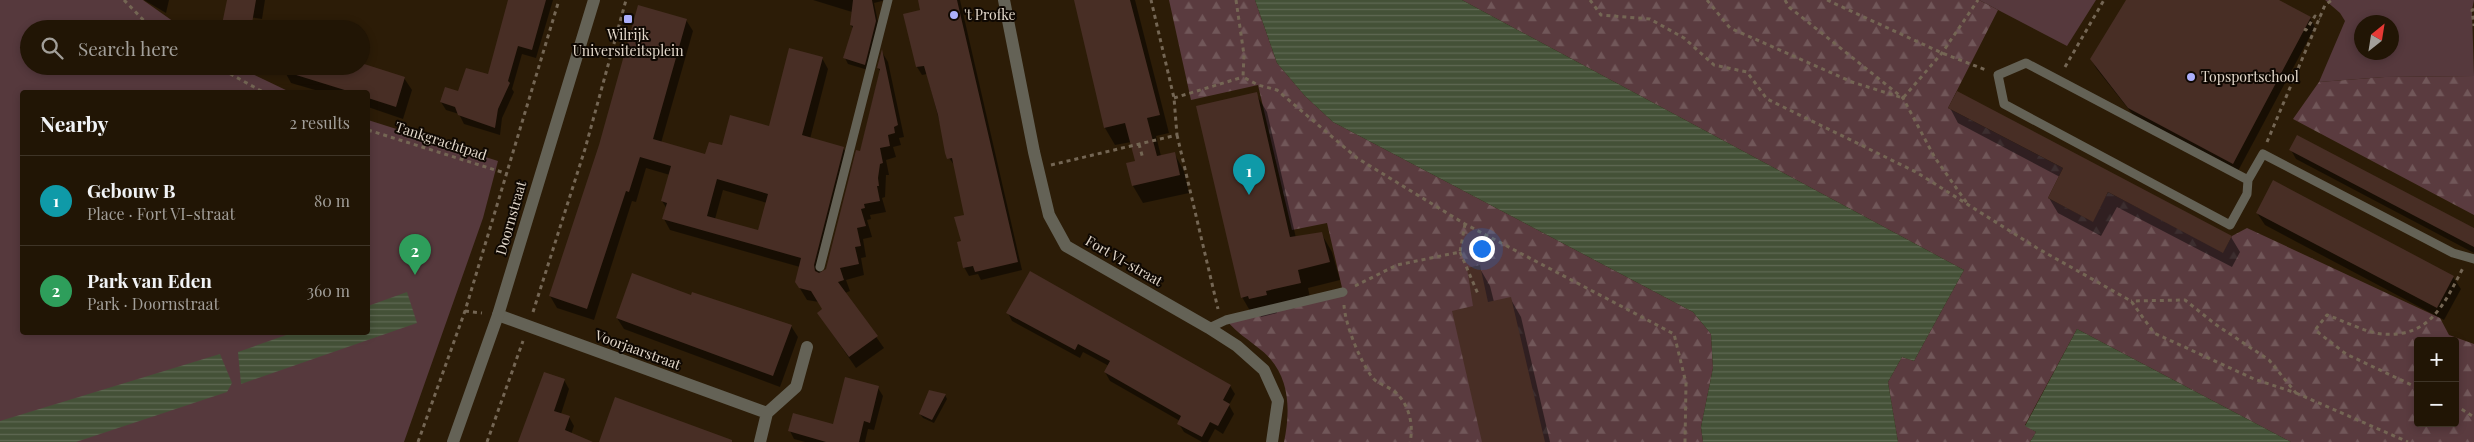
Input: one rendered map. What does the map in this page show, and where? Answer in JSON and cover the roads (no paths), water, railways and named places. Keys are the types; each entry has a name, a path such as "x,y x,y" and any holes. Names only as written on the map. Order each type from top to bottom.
{"street":[{"name":"Doornstraat","path":"453,442 498,315 594,0"},
{"name":"Fort VI-straat","path":"1004,0 1049,215 1066,246 1209,328 1237,346 1264,370 1278,401 1272,442"},
{"name":"Voorjaarstraat","path":"498,315 767,413"},
{"path":"760,442 767,413 796,387 807,347"}],"lane":[{"path":"820,267 888,0"},
{"path":"2248,180 2026,63 1998,75 2004,104 2230,225 2247,194 2248,180 2262,154 2453,253 2471,259"},
{"path":"1209,328 1226,320 1343,292"}],"place":[{"name":"'t Profke","path":"954,15"},
{"name":"Wilrijk Universiteitsplein","path":"628,19"},
{"name":"Topsportschool","path":"2191,77"},
{"name":"Gebouw B","path":"1249,195"},
{"name":"Park van Eden","path":"415,275"}]}
